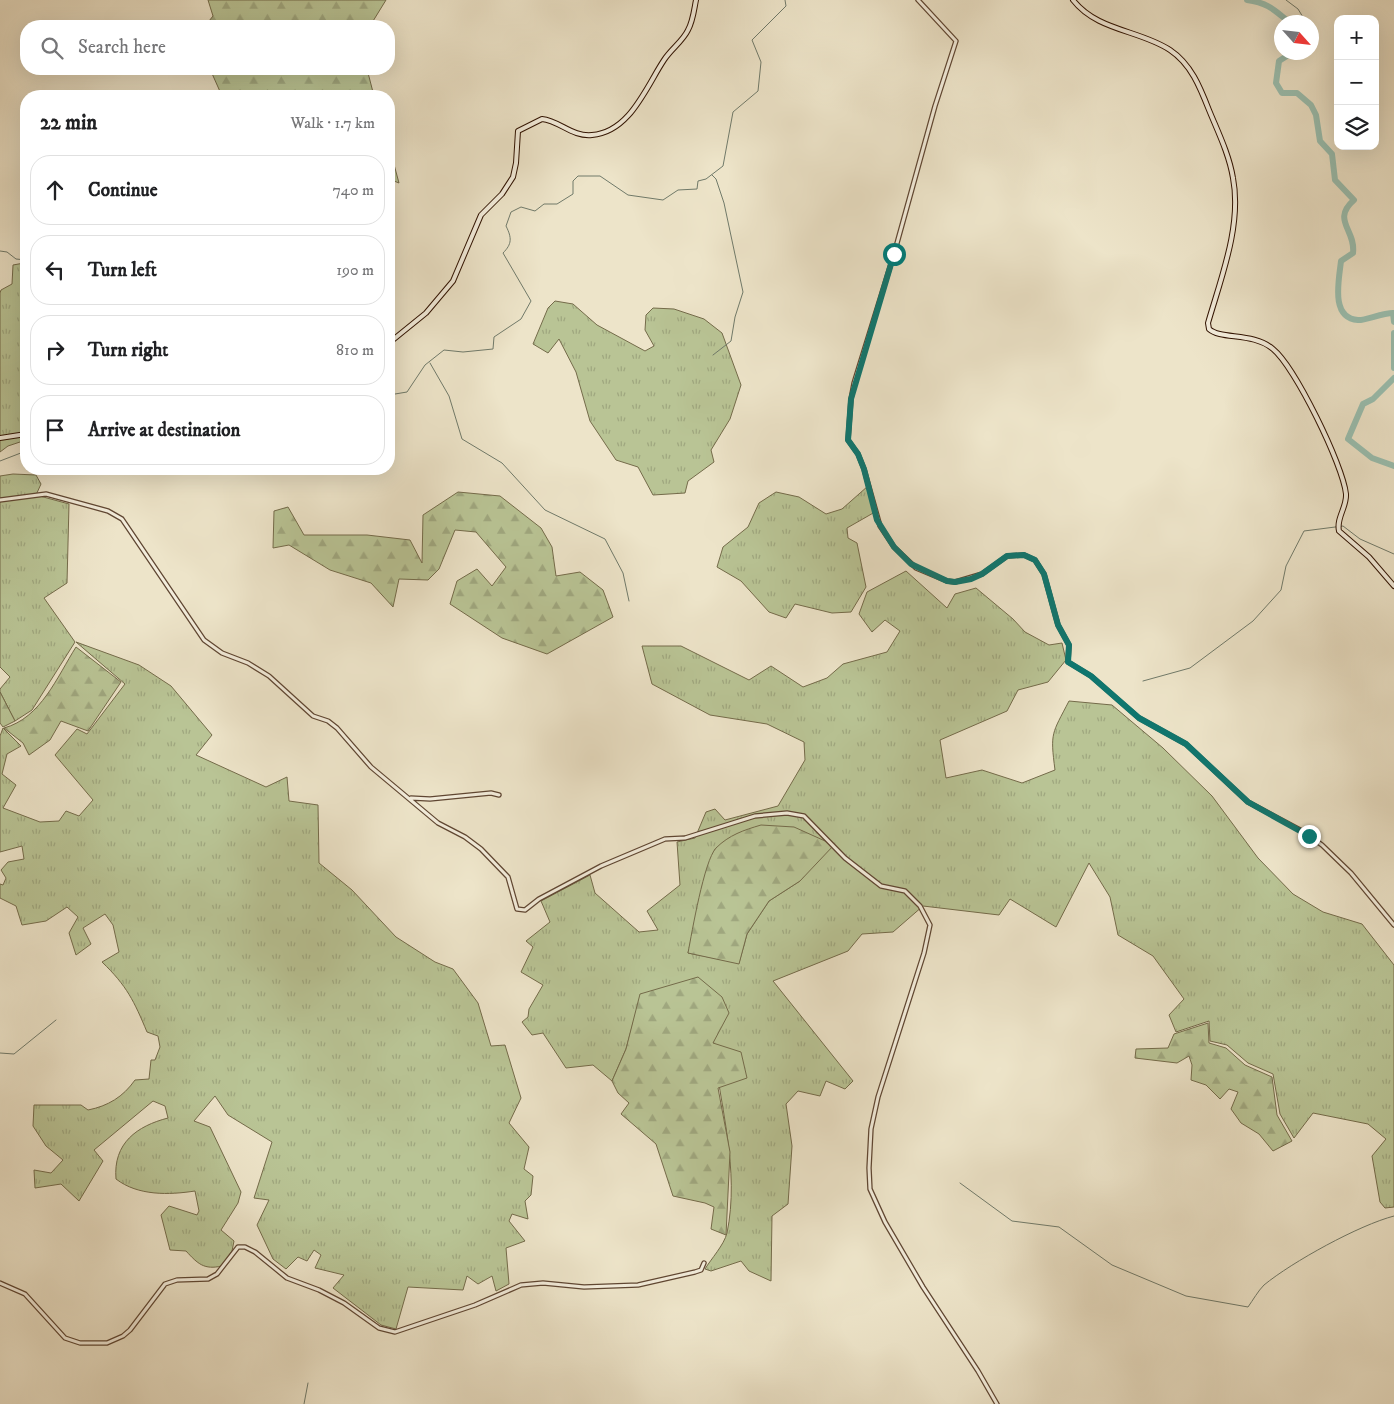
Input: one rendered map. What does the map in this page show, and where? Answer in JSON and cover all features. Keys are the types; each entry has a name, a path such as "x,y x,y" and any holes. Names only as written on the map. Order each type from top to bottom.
{"street":[{"path":"395,338 426,313 453,281 482,215 502,194 513,177 518,131 542,119 570,132 591,136 602,134 620,124 634,107 665,58 688,32 696,0"},
{"path":"918,0 956,41 935,106 851,399 848,440 858,454 864,469 880,526 894,547 911,564 947,581 955,582 971,579 982,574 1007,556 1024,555 1035,560 1044,574 1058,625 1069,645 1068,662 1091,676 1139,718 1186,744 1248,802 1302,831 1322,845 1351,874 1394,925"},
{"path":"1073,0 1094,18 1170,50 1192,74 1228,158 1235,198 1230,238 1208,323 1209,329 1219,334 1242,336 1262,342 1279,355 1310,406 1330,448 1344,484 1346,501 1339,521 1339,531 1369,557 1394,586"},
{"path":"0,438 20,435"},
{"path":"0,500 46,494 108,510 122,519 204,640 222,653 248,663 269,676 314,716 328,721 360,753 371,767 438,823 465,837 508,877 518,909 525,910 539,899 601,866 665,839 685,838 755,816 787,813 804,816 822,836 881,886 905,891 920,906 930,925 921,962 878,1097 871,1129 870,1189 885,1222 922,1287 978,1371 997,1404"},
{"path":"410,798 430,799 499,795"},
{"path":"0,1283 25,1294 65,1338 80,1343 96,1344 107,1343 123,1336 165,1284 177,1280 208,1279 217,1274 238,1247 245,1247 254,1252 283,1276 319,1290 344,1303 379,1328 395,1332 475,1305 521,1285 543,1283 584,1287 638,1285 695,1272 700,1270 704,1263"}],"green space":[{"path":"208,0 386,0 374,20 210,20 213,16"},
{"path":"213,75 369,75 372,90 219,90"},
{"path":"395,168 399,183 395,181"},
{"path":"20,264 20,442 8,446 0,452 0,293 1,290 12,284 13,265"},
{"path":"555,301 573,304 597,325 645,351 654,346 645,330 646,315 653,308 674,309 704,319 722,333 741,385 730,419 711,450 714,462 688,481 685,493 653,495 638,467 616,460 590,421 576,372 559,339 548,353 533,344 548,308"},
{"path":"13,474 36,475 41,484 36,495 69,504 67,583 44,598 75,642 32,710 15,721 0,692 0,689 10,677 0,667 0,476"},
{"path":"868,486 875,512 847,528 848,538 857,543 866,587 851,612 832,613 795,604 786,618 769,612 741,581 717,567 723,547 748,527 759,503 776,492 799,497 826,514 842,509"},
{"path":"458,492 500,496 541,528 552,547 556,576 580,572 603,590 613,617 547,654 502,638 450,604 457,581 477,569 492,586 506,567 476,532 455,530 439,569 428,580 399,579 393,607 371,583 330,570 289,545 273,548 274,511 288,507 304,535 367,535 410,540 422,563 423,515"},
{"path":"906,571 947,608 955,594 976,588 1013,619 1025,632 1049,645 1062,643 1066,660 1048,682 1018,690 1007,711 940,740 946,778 982,770 1022,783 1055,770 1054,734 1069,701 1112,705 1163,748 1212,796 1258,858 1293,894 1323,912 1362,924 1394,965 1394,1207 1385,1208 1380,1202 1372,1156 1386,1139 1368,1124 1313,1113 1294,1138 1280,1114 1273,1074 1248,1063 1227,1045 1210,1041 1209,1021 1176,1032 1169,1015 1184,999 1153,956 1118,935 1110,897 1089,863 1056,927 1010,899 999,915 923,906 893,932 862,934 848,951 773,981 853,1081 845,1089 826,1081 820,1096 798,1091 786,1104 792,1146 788,1204 772,1216 771,1281 749,1271 741,1261 711,1271 705,1269 727,1233 731,1186 728,1138 713,1043 715,1037 641,994 626,1049 612,1081 593,1065 566,1068 543,1033 532,1035 522,1022 528,1017 529,1009 543,985 521,972 533,947 526,941 550,922 541,901 590,875 595,893 639,932 658,930 647,911 680,885 677,842 695,838 706,812 715,809 725,820 778,806 805,760 804,742 767,724 710,715 652,684 642,646 681,646 749,680 771,666 803,687 827,678 843,664 887,652 900,631 885,620 872,632 859,614 867,592","holes":["715,849 800,881 769,901 747,934 739,963 688,953 706,873"]},
{"path":"76,642 139,665 171,686 212,735 196,755 266,787 287,777 289,801 318,805 319,863 352,890 396,937 435,962 453,969 478,1003 491,1046 505,1045 521,1098 509,1123 529,1147 524,1169 533,1176 531,1195 525,1201 528,1219 512,1214 509,1221 525,1241 506,1248 509,1284 496,1291 492,1276 478,1284 467,1276 463,1290 408,1287 396,1329 381,1325 333,1288 344,1275 315,1268 321,1255 314,1250 307,1261 298,1257 286,1269 273,1259 257,1225 269,1200 254,1198 272,1142 228,1115 215,1096 194,1121 210,1127 241,1192 238,1203 221,1230 234,1241 232,1251 222,1266 210,1267 202,1265 186,1251 170,1250 161,1215 169,1206 197,1215 199,1211 195,1191 154,1193 134,1189 116,1179 118,1155 123,1146 137,1131 168,1118 165,1106 153,1101 94,1150 103,1161 79,1201 61,1184 35,1188 34,1170 51,1173 63,1160 46,1146 33,1126 34,1105 81,1105 88,1110 102,1106 120,1096 135,1080 149,1079 151,1060 155,1060 160,1047 158,1036 147,1032 129,994 102,962 119,952 113,925 105,914 83,928 91,944 76,955 69,933 78,917 67,907 46,921 22,925 16,906 0,898 0,884 3,885 6,878 1,870 8,862 24,859 22,846 0,852 0,736 3,728 21,746 7,754 2,774 16,785 3,808 40,822 59,821 66,811 79,816 93,800 55,755 77,729 87,734 125,684"},
{"path":"76,647 121,682 88,731 61,721 50,740 29,755 23,743 4,728 17,723 38,706 55,683"},
{"path":"0,692 15,721 3,727 0,723"},
{"path":"761,825 794,827 834,845 800,881 769,901 747,934 739,964 688,953 699,898 712,855 721,843 731,836"},
{"path":"698,977 722,997 729,1013 713,1043 741,1052 747,1078 718,1088 730,1152 726,1235 711,1229 714,1207 705,1203 673,1196 656,1144 621,1114 629,1103 618,1093 612,1081 626,1049 640,994"},
{"path":"1208,1023 1209,1043 1226,1048 1245,1065 1272,1077 1277,1115 1292,1141 1273,1151 1259,1134 1241,1123 1231,1109 1238,1092 1229,1089 1220,1099 1206,1085 1191,1080 1192,1065 1189,1056 1177,1063 1135,1058 1136,1049 1168,1048 1174,1034"}],"waterway":[{"path":"395,394 407,392 425,365 444,350 463,352 493,349 494,337 521,319 531,301 503,253 510,241 506,226 511,212 521,207 535,211 544,204 557,204 573,194 573,181 578,176 600,176 628,195 663,200 678,190 697,189 698,181 706,179 723,166 733,112 758,91 761,62 752,40 786,6 785,0"},
{"path":"1247,0 1265,5 1280,15"},
{"path":"1286,0 1298,9 1302,15"},
{"path":"1281,60 1276,83 1282,93 1297,93 1311,105 1316,115 1320,141 1332,154 1335,180 1354,200 1347,207 1344,219 1353,245 1353,253 1341,261 1338,297 1343,313 1349,318 1358,320 1393,313 1394,322"},
{"path":"712,175 716,179 724,203 743,292 735,317 731,341 713,355"},
{"path":"0,251 7,252 16,259 20,259"},
{"path":"1394,333 1394,368"},
{"path":"430,363 449,396 462,439 502,463 545,510 605,539 623,573 629,601"},
{"path":"1394,378 1373,399 1363,404 1348,439 1372,458 1394,466"},
{"path":"0,461 20,453"},
{"path":"1143,681 1190,668 1253,621 1281,590 1286,566 1304,531 1343,526 1360,539 1394,554"},
{"path":"0,1053 14,1054 56,1020"},
{"path":"960,1183 1012,1221 1059,1227 1112,1265 1186,1296 1248,1307 1264,1285 1291,1266 1326,1245 1363,1227 1394,1216"},
{"path":"304,1404 308,1383"}],"route":[{"path":"894,254 852,391 848,440 858,454 864,469 877,520 885,535 911,564 922,571 947,581 962,582 971,579 982,574 1007,556 1024,555 1035,560 1044,574 1053,611 1069,645 1068,662 1091,676 1139,718 1186,744 1248,802 1309,836"}]}
